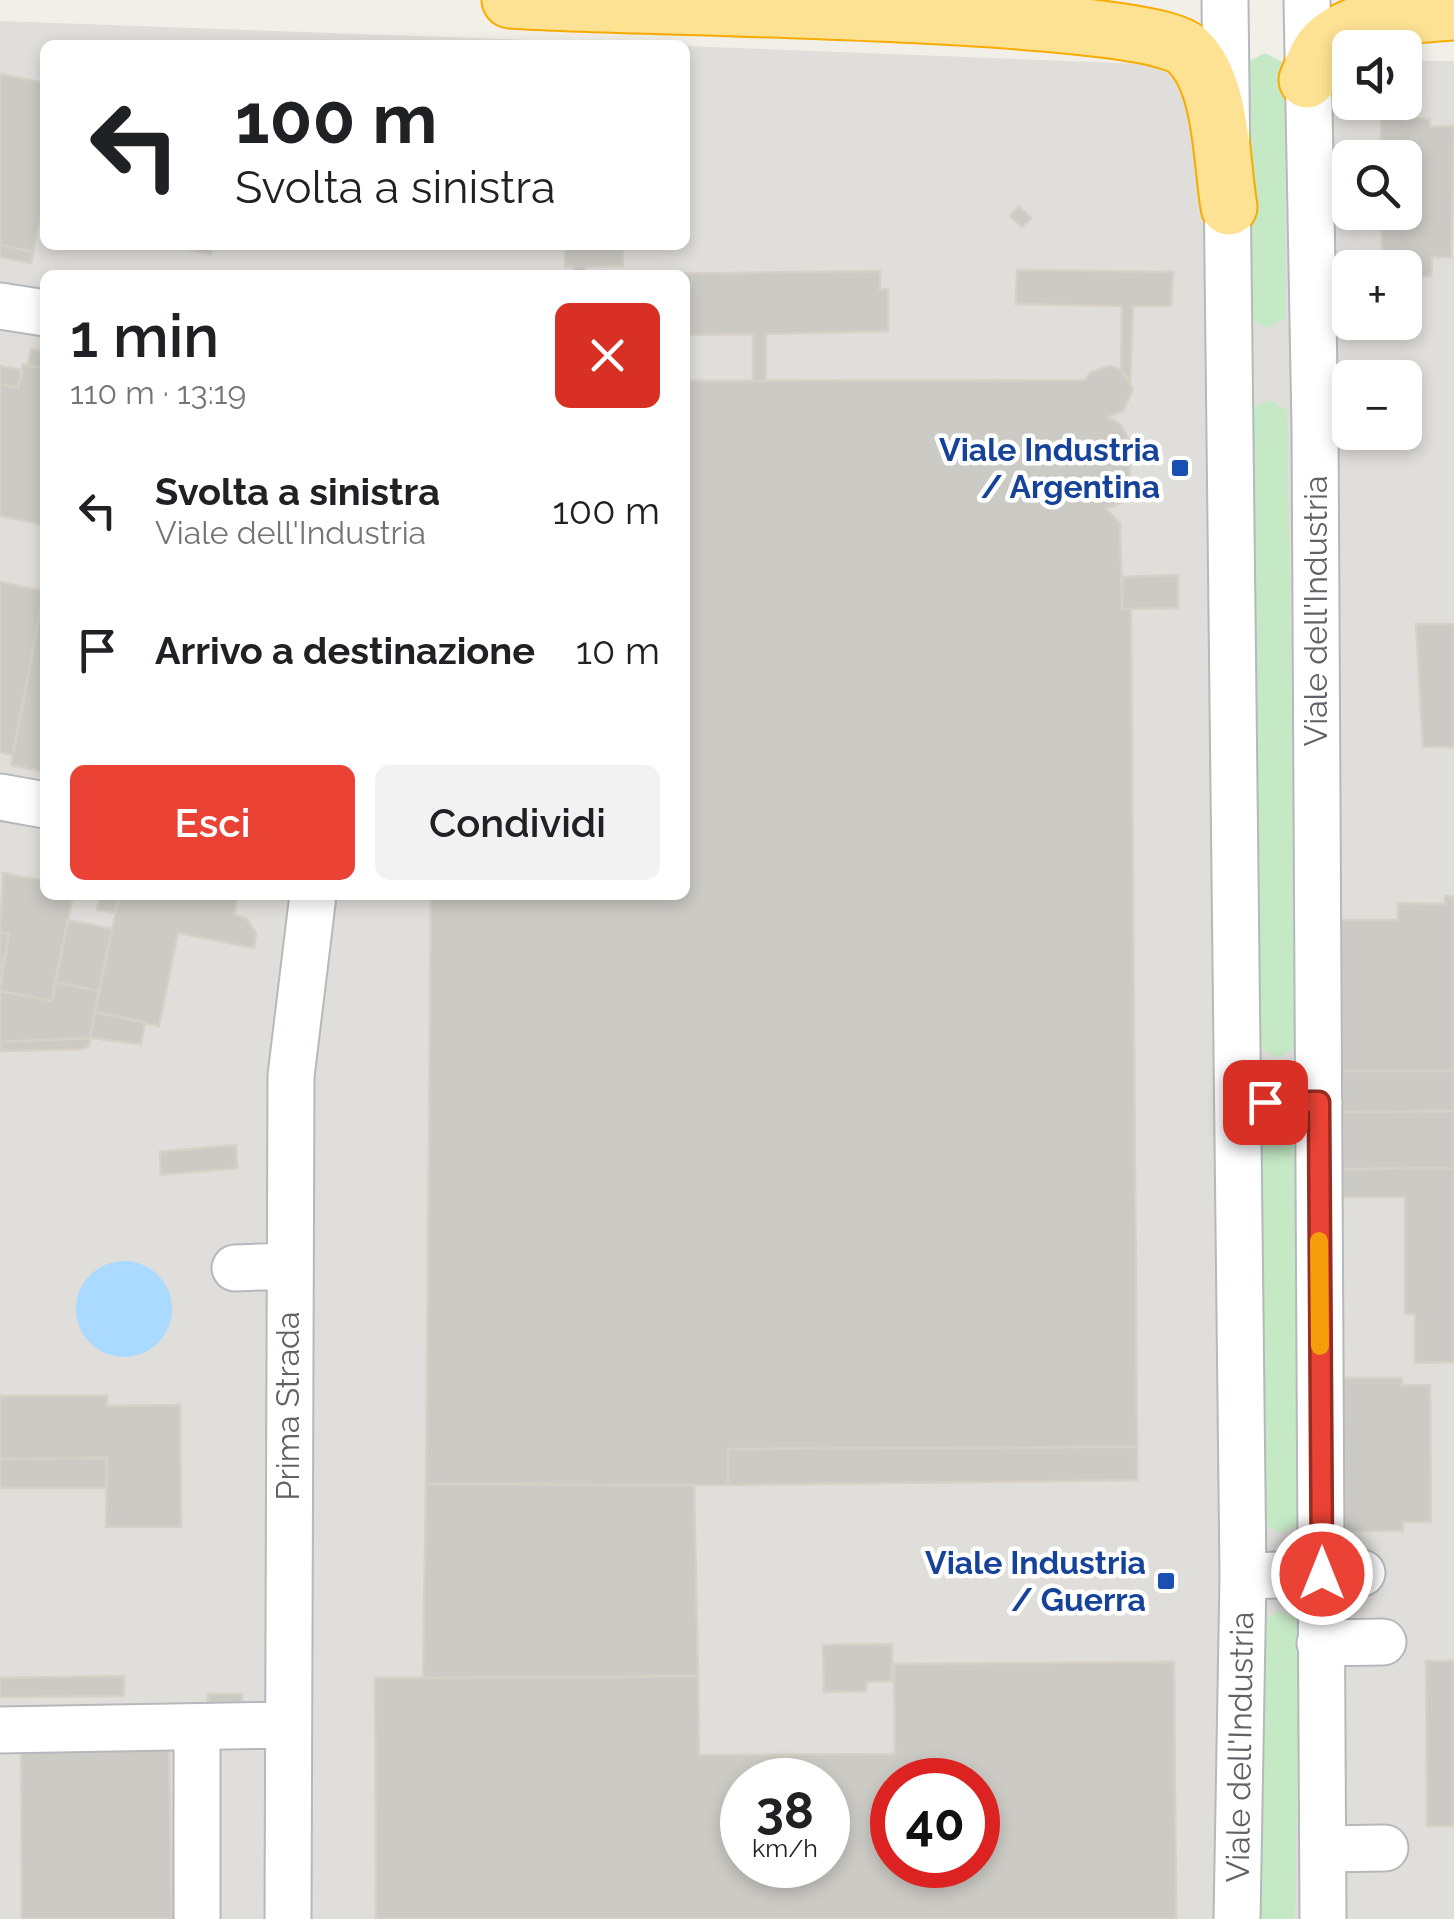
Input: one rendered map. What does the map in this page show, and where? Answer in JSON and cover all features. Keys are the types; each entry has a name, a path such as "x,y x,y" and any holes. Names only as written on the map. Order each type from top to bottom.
{"highway":[{"path":"510,0 1069,24 1178,45 1203,68 1216,104 1229,207"},
{"path":"1069,24 1134,0"},
{"path":"1307,80 1324,46 1349,29 1379,20 1454,12"}],"street":[{"name":"Viale dell'Industria","path":"1225,0 1243,1576 1236,1919"},
{"name":"Viale dell'Industria","path":"1307,0 1315,446 1319,1102 1342,1574 1320,1643 1323,1919"},
{"path":"0,306 40,312"},
{"path":"0,797 40,804"},
{"name":"Prima Strada","path":"288,1919 291,1076 311,900"},
{"path":"1238,1102 1319,1102"},
{"path":"235,1268 289,1266"},
{"name":"Viale dell'Industria","path":"1243,1576 1342,1574"},
{"path":"1320,1643 1383,1642"},
{"path":"0,1730 286,1725"},
{"path":"197,1727 197,1919"},
{"path":"1323,1849 1385,1848"}],"shaded area":[{"path":"0,21 529,40 40,40 40,250 690,250 690,46 1144,64 1332,62 1332,120 1422,120 1422,61 1454,61 1454,1919 0,1919"}],"green space":[{"path":"1265,53 1284,63 1286,318 1267,328 1248,318 1245,63"},
{"path":"1269,400 1287,410 1297,1047 1278,1058 1258,1047 1249,410"},
{"path":"1278,1129 1296,1139 1300,1523 1281,1533 1262,1523 1257,1139"},
{"path":"1279,1611 1300,1620 1295,1919 1255,1919 1261,1621"}],"water":[{"path":"124,1261 142,1265 158,1275 168,1291 172,1309 168,1327 158,1343 142,1353 124,1357 106,1353 90,1343 80,1327 76,1309 80,1291 90,1275 106,1265"}],"building":[{"path":"0,74 40,82 40,215 33,252 0,245"},
{"path":"1430,119 1430,127 1454,126 1451,257 1432,257 1431,276 1422,276 1422,250 1382,250 1382,230 1422,230 1422,140 1381,140 1381,120"},
{"path":"1019,206 1031,218 1022,227 1010,216"},
{"path":"0,245 33,252 31,263 0,257"},
{"path":"565,250 623,250 623,266 586,267 586,270 565,267"},
{"path":"1017,270 1173,272 1171,306 1133,306 1130,381 1121,370 1122,306 1016,304"},
{"path":"880,271 880,290 888,289 888,331 766,334 766,381 753,381 753,334 690,335 690,273"},
{"path":"31,349 40,351 40,368 28,365"},
{"path":"23,364 40,368 40,524 0,516 0,384 18,388"},
{"path":"0,366 22,370 18,388 0,384"},
{"path":"1110,366 1121,370 1133,389 1123,411 1108,417 1121,425 1129,440 1130,488 1124,501 1106,509 1120,523 1122,609 1131,609 1137,1447 728,1449 728,1485 426,1484 431,900 690,900 690,381 1085,380 1091,372"},
{"path":"1178,575 1178,608 1122,609 1122,577"},
{"path":"0,582 40,590 40,612 13,755 0,752"},
{"path":"40,612 40,771 11,765"},
{"path":"1416,624 1454,624 1454,747 1423,747"},
{"path":"3,873 40,880 40,900 72,900 52,1001 0,991 9,934 0,932"},
{"path":"1445,896 1454,897 1454,1071 1342,1071 1341,920 1398,920 1398,903 1445,904"},
{"path":"99,900 118,900 115,913 97,910"},
{"path":"118,900 237,900 234,915 246,918 256,933 254,948 178,933 159,1026 95,1012"},
{"path":"68,920 112,929 99,991 55,982"},
{"path":"0,932 9,934 0,978"},
{"path":"55,982 99,991 90,1038 0,1042 0,991 52,1001"},
{"path":"95,1012 145,1022 141,1044 90,1038"},
{"path":"90,1038 89,1046 83,1049 0,1051 0,1042"},
{"path":"1342,1071 1454,1071 1454,1111 1342,1112"},
{"path":"1454,1111 1454,1168 1342,1169 1342,1112"},
{"path":"236,1145 237,1168 161,1175 160,1152"},
{"path":"1454,1168 1454,1362 1415,1363 1415,1314 1405,1314 1405,1197 1342,1197 1342,1169"},
{"path":"1343,1378 1402,1378 1402,1385 1430,1385 1431,1522 1403,1522 1403,1531 1345,1531"},
{"path":"0,1396 107,1396 107,1406 180,1405 181,1527 106,1527 107,1458 0,1459"},
{"path":"1137,1447 1137,1480 728,1485 728,1449"},
{"path":"107,1458 106,1488 0,1488 0,1459"},
{"path":"426,1484 694,1485 698,1676 423,1678"},
{"path":"892,1644 892,1681 867,1682 866,1691 824,1692 823,1645"},
{"path":"1426,1661 1454,1661 1454,1826 1427,1826"},
{"path":"1174,1662 1176,1919 376,1919 375,1678 698,1676 699,1755 895,1754 894,1664"},
{"path":"124,1676 124,1696 0,1697 0,1678"},
{"path":"208,1694 242,1694 242,1715 208,1716"},
{"path":"169,1746 172,1919 22,1919 21,1747"}],"slow traffic":[{"path":"1319,1241 1320,1346"}],"place":[{"name":"Viale Industria / Argentina","path":"1180,468"},
{"name":"Viale Industria / Guerra","path":"1166,1581"}],"route":[{"path":"1265,1102 1319,1102 1322,1574"}]}
